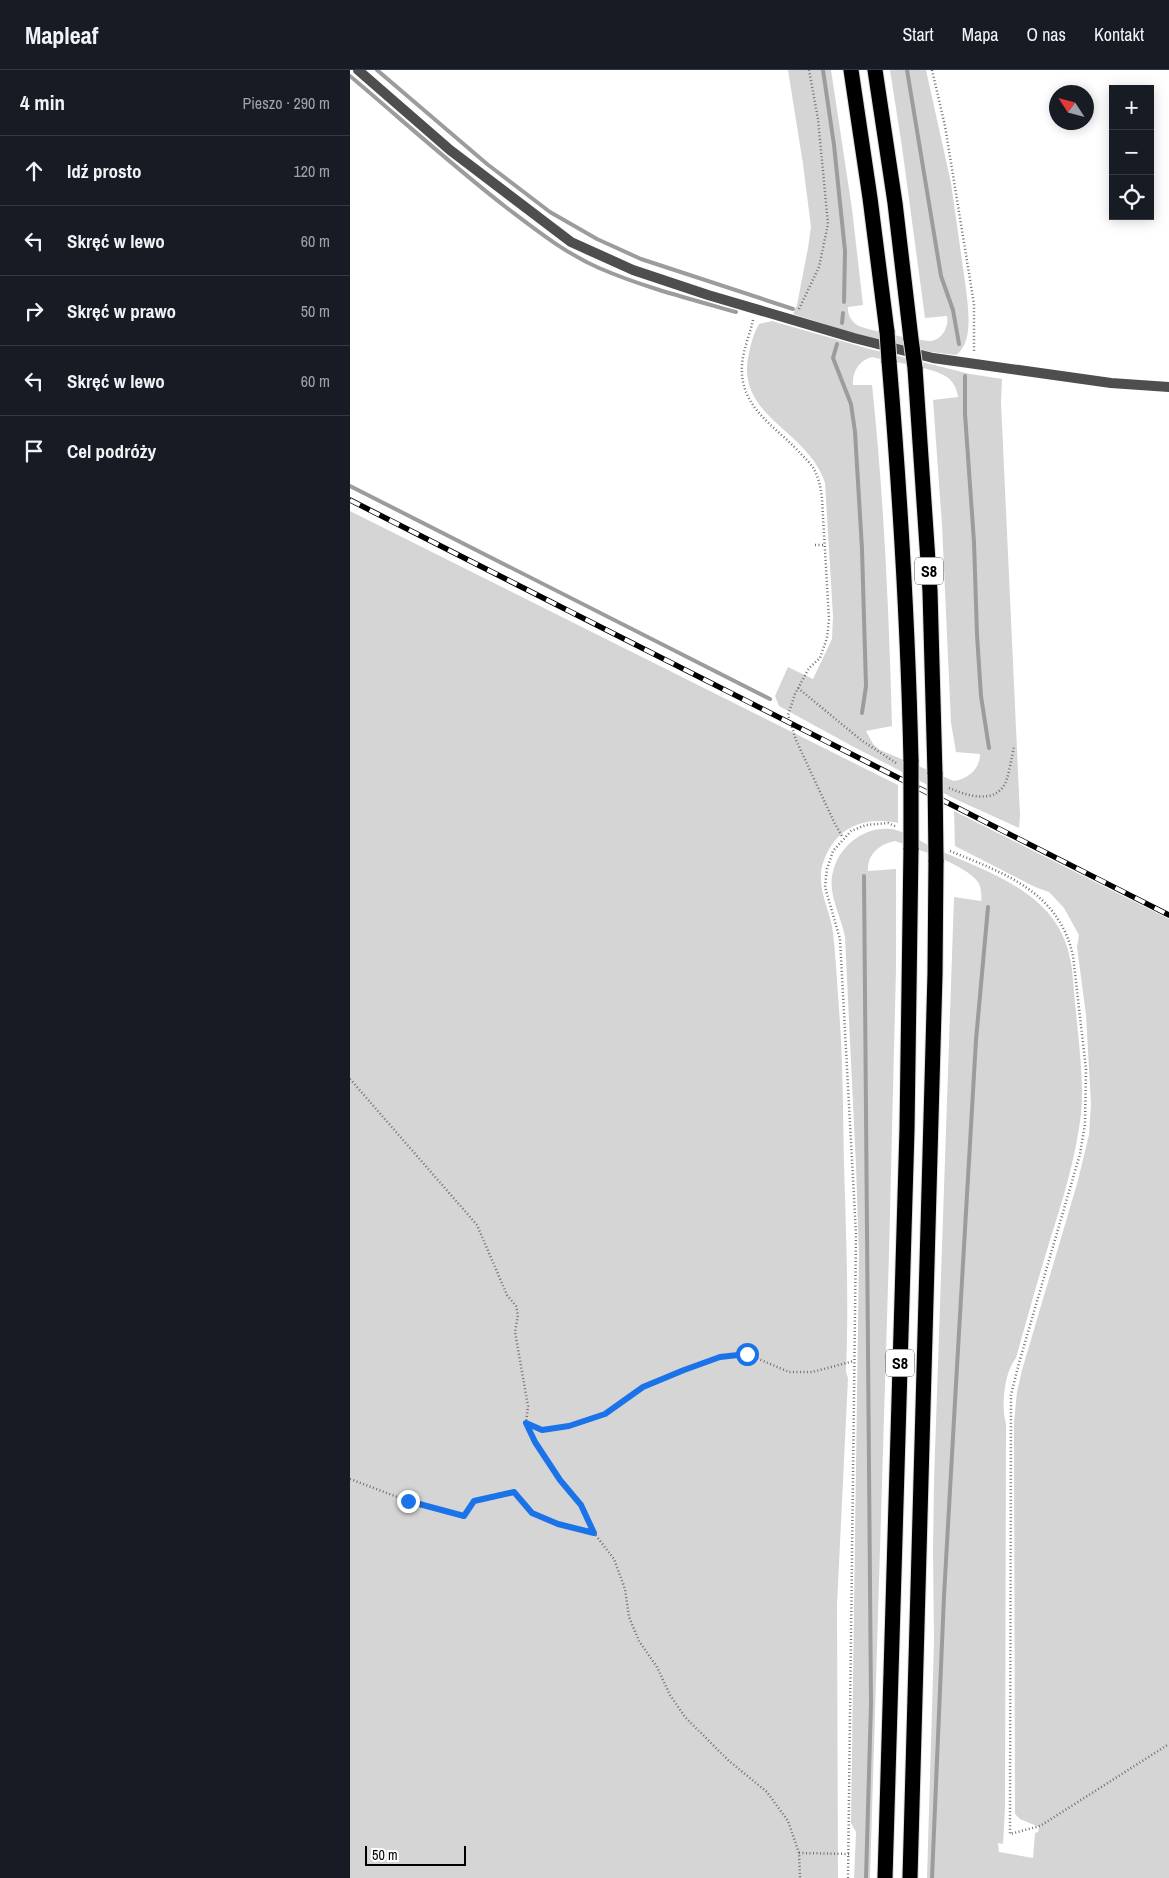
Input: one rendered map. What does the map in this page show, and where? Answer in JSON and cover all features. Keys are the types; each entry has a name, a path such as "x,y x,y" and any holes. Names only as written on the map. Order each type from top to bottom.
{"highway":[{"name":"S8","path":"851,70 887,332 906,595 911,761 911,957 907,1129 885,1878"},
{"name":"S8","path":"876,70 895,202 915,368 930,590 935,774 935,984 910,1878"}],"street":[{"path":"358,70 450,150 571,242 633,270 854,338 933,358 1111,383 1169,387"}],"path":[{"path":"794,320 820,267 828,224 818,119 809,70"},
{"path":"932,70 945,126 974,304 974,364"},
{"path":"756,309 742,365 748,398 756,411 813,468 820,483 829,619 827,638 820,658 809,668 798,688 788,714 790,723 843,838"},
{"path":"814,545 825,545"},
{"path":"350,1079 477,1225 507,1295 516,1306 518,1315 515,1332 528,1406 526,1423 535,1442 560,1480 581,1505 594,1533 614,1559 626,1589 629,1617 639,1641 657,1667 670,1695 686,1717 728,1760 768,1792 788,1820 799,1852 800,1878"},
{"path":"526,1423 542,1430 569,1426 605,1414 643,1387 720,1357 747,1354 789,1372 812,1372 854,1361"},
{"path":"350,1480 408,1501 464,1516 474,1501 514,1492 532,1513 558,1524 594,1533"},
{"path":"1010,1834 1040,1826 1169,1744"},
{"path":"799,1852 849,1854"}],"shaded area":[{"path":"788,70 831,70 852,209 863,305 848,307 851,318 856,325 864,328 908,338 932,341 944,331 947,324 947,316 925,318 890,70 926,70 951,183 968,306 968,333 962,349 956,355 931,352 850,332 793,314 797,305 811,227"},
{"path":"772,321 866,348 970,374 1002,379 1001,402 1020,815 1019,828 953,798 779,706 775,696 788,667 813,679 832,639 833,616 825,483 816,465 804,449 762,408 752,393 747,375 749,353 759,324","holes":["872,357 940,373 952,381 958,397 933,400 942,525 951,723 956,752 980,754 975,769 968,776 954,781 880,750 873,744 866,731 892,726 883,512 872,385 853,385 857,367 863,361"]},
{"path":"350,511 898,785 898,823 873,821 852,827 835,841 828,851 821,872 822,890 832,925 836,961 843,1086 847,1268 846,1372 848,1378 837,1605 838,1878 350,1878"},
{"path":"954,811 1169,919 1169,1878 927,1878 934,1641 934,1480 954,897 981,901 981,889 972,875 952,863 895,841 889,842 875,851 868,865 868,871 896,869 896,968 870,1878 854,1878 856,1832 851,1823 859,1255 845,937 833,896 832,880 836,863 847,846 862,834 881,829 891,829 907,834 991,873 1027,894 1043,907 1056,923 1068,949 1072,967 1082,1076 1079,1130 1064,1193 1016,1358 1006,1381 1004,1399 1006,1424 1005,1808 1003,1844 998,1843 999,1852 1033,1858 1035,1833 1038,1832 1039,1827 1020,1819 1015,1814 1014,1422 1017,1392 1022,1370 1077,1184 1089,1135 1091,1104 1086,1015 1077,947 1079,935 1064,908 1049,892 1035,887 955,846"}],"waterway":[{"path":"377,70 487,164 550,212 597,239 641,259 793,309"},
{"path":"823,70 834,145 845,251 844,302"},
{"path":"907,70 941,276 953,310 959,344"},
{"path":"350,76 487,192 529,225 563,248 586,262 632,281 736,312"},
{"path":"842,323 843,313"},
{"path":"837,344 833,358 851,404 855,432 862,549 866,686 862,713"},
{"path":"965,376 965,414 974,542 977,635 981,696 989,748"},
{"path":"350,486 770,699"},
{"path":"864,876 871,1703 866,1878"},
{"path":"932,1878 944,1596 956,1384 976,1040 988,907"}],"railway":[{"path":"350,500 1169,915"}],"route":[{"path":"408,1501 464,1516 474,1501 514,1492 532,1513 558,1524 594,1533 581,1505 560,1480 535,1442 526,1423 542,1430 569,1426 605,1414 643,1387 684,1370 720,1357 747,1354"}]}
